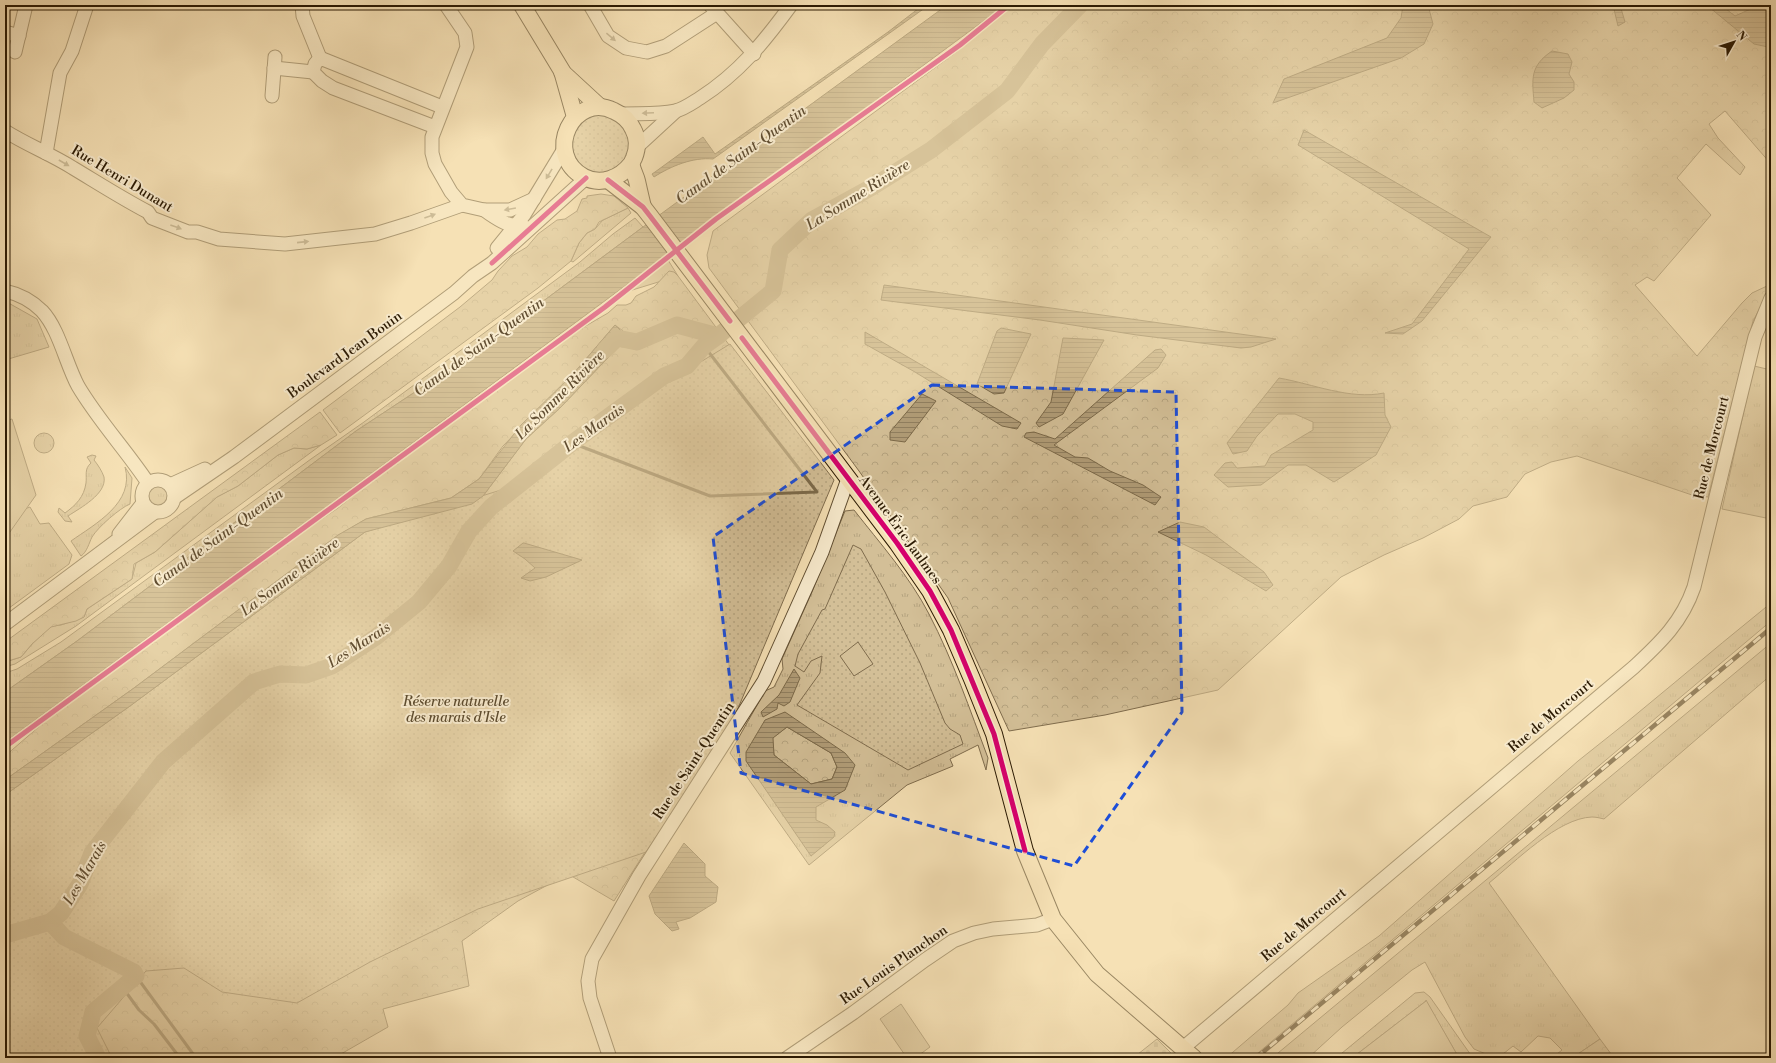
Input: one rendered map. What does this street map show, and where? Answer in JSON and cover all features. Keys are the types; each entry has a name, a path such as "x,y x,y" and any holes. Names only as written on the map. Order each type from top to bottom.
{"main road":[{"path":"522,5 562,71 600,107"},
{"path":"562,71 575,117"},
{"path":"600,107 611,109 620,114 628,121 634,130 638,146 632,164 618,177 597,181 586,178 571,166 564,149 564,137 568,126 575,117 583,112 600,107"},
{"path":"632,164 646,212"},
{"path":"608,180 646,212"},
{"name":"Avenue Éric Jaulmes","path":"646,212 678,252 848,479 898,543 930,591 951,630 994,734 1025,851 1053,919 1097,974 1189,1053"}],"street":[{"path":"15,52 26,5"},
{"path":"46,153 60,73 72,51 87,5"},
{"path":"302,5 302,16 320,58 442,107"},
{"path":"446,5 465,33 467,47 442,107 432,137 432,152 435,164 451,192 462,205 484,210 510,210 534,199"},
{"path":"590,5 608,36 626,48 646,52 666,46 714,9 754,54"},
{"path":"620,114 676,111 686,107 714,89 737,71 754,54 791,5"},
{"path":"5,32 19,36"},
{"path":"313,72 315,64 320,58"},
{"path":"272,96 275,62 313,72 322,81 333,88 435,128"},
{"path":"638,146 676,111"},
{"name":"Rue Henri Dunant","path":"5,131 29,146 46,153 148,212 152,218 188,232 196,232 219,239 285,244 362,236 411,223 462,205"},
{"path":"473,276 516,226 564,149"},
{"path":"473,276 492,262 586,178"},
{"path":"484,210 498,219 516,226 540,218"},
{"path":"498,219 499,246"},
{"name":"Boulevard Jean Bouin","path":"174,498 234,457 406,330 473,276"},
{"path":"5,291 22,296 42,312 50,322 78,385 96,414 148,483"},
{"name":"Rue de Morcourt","path":"1189,1053 1634,667 1670,632 1686,606 1694,587 1753,344 1771,298"},
{"name":"Boulevard Jean Bouin","path":"170,485 234,457"},
{"name":"Rue de Saint-Quentin","path":"610,1058 590,998 588,981 592,959 639,876 764,681 822,552 848,479"},
{"path":"162,480 170,485 174,498 173,503 166,511 150,511 143,503 142,494 148,483 162,480"},
{"path":"108,548 143,503"},
{"path":"5,624 155,512"},
{"name":"Rue Louis Planchon","path":"787,1058 853,1013 953,941 974,933 993,929 1037,925 1053,919"}],"highlighted area":[{"path":"932,385 1176,392 1182,712 1074,866 741,773 713,537"}],"green space":[{"path":"1014,5 1771,5 1771,164 1725,111 1709,124 1718,138 1745,167 1740,175 1706,144 1677,178 1711,215 1654,281 1647,277 1635,285 1697,356 1752,293 1767,286 1769,292 1753,321 1708,497 1692,495 1577,456 1551,462 1525,474 1507,497 1473,506 1459,519 1341,577 1218,690 1105,715 1009,731 948,598 859,471 709,268 707,255 713,231 959,50"},
{"path":"601,115 617,120 625,128 630,144 625,160 617,168 601,173 585,168 577,160 572,144 577,128 585,120"},
{"path":"601,194 614,196 628,208 599,222 595,229 587,233 579,243 571,261 538,288 340,433 323,410 460,307 492,280 512,256 527,247 538,234 557,220 565,219 577,211 582,199 587,198 587,196"},
{"path":"628,208 631,213 573,262 571,261 579,243 587,233 595,229 603,220"},
{"path":"635,218 643,227 468,357 356,431 77,641 5,692 5,673 17,669 61,642 364,422 580,262 613,234"},
{"path":"668,260 678,276 629,291"},
{"name":"Réserve naturelle des marais d'Isle","path":"669,271 674,272 678,276 830,481 728,721 614,901 568,874 518,901 462,941 469,986 383,1009 388,1027 334,1058 5,1058 5,795 389,525 483,496 526,439 560,408 621,344 623,331 615,325 574,373 503,446 479,479 451,498 366,519 339,535 134,688 5,780 5,756 56,712 338,508 373,480 577,331 608,313 617,305 626,305 631,303 636,296 654,287"},
{"path":"5,301 37,319 49,347 5,360"},
{"name":"Réserve naturelle des marais d'Isle","path":"730,344 834,480 731,725 646,852 478,909 370,962 297,1003 222,992 184,968 146,971 97,1028 112,1058 5,1058 5,795 130,706 365,532 501,490 622,410"},
{"path":"1754,366 1771,370 1771,519 1722,509"},
{"path":"320,412 337,435 321,445 307,449 294,448 278,455 238,486 217,497 155,552 134,564 132,579 87,609 84,617 76,621 51,627 32,644 21,657 5,662 5,642"},
{"path":"12,419 36,495 5,539 5,421"},
{"path":"44,433 51,436 54,443 51,450 44,453 37,450 34,443 37,436"},
{"path":"321,445 76,626 15,664 8,666 5,664 5,662 21,657 51,626 61,625 84,617 87,609 132,579 136,563 155,552 217,497 238,486 278,455 294,448 307,449"},
{"path":"92,455 96,456 94,460 104,477 104,483 97,495 92,500 68,516 72,522 65,521 58,512 59,508 65,513 76,504 81,497 85,488 87,470 91,463 87,457"},
{"path":"125,467 132,478 130,504 115,514 99,528 92,537 85,552 81,556 71,541 101,520 119,502 127,480"},
{"path":"158,485 162,486 168,492 168,500 162,506 158,507 154,506 148,500 147,496 148,492 154,486"},
{"path":"30,507 40,524 49,523 72,555 69,564 5,611 5,538 17,512"},
{"path":"854,510 904,573 929,614 938,631 968,703 988,758 986,770 978,745 950,759 953,766 907,785 809,865 730,753 765,691 774,687 783,669 782,659 812,592 845,511"},
{"path":"853,545 861,549 885,592 920,663 945,723 950,729 960,735 963,744 908,770 797,705 820,673 822,656 811,661 804,672 795,666 798,654 822,610 825,609"},
{"path":"1771,603 1771,621 1252,1058 1226,1058 1288,1005 1298,993 1379,936 1578,761"},
{"path":"858,642 873,664 854,676 840,656"},
{"path":"1771,643 1771,675 1604,819 1592,817 1579,819 1565,825 1538,842 1489,883 1600,1039 1572,1058 1552,1058 1562,1050 1550,1038 1538,1036 1521,1052 1513,1046 1503,1054 1493,1057 1474,1049 1465,1037 1425,962 1412,970 1342,1027 1308,1058 1272,1058"},
{"path":"787,727 831,753 837,767 832,779 811,784 774,755 772,738"},
{"path":"1424,992 1430,997 1473,1058 1459,1058 1426,1001 1352,1058 1336,1058 1415,993"},
{"path":"1426,1001 1459,1058 1352,1058"},
{"path":"901,1004 930,1047 915,1058 907,1058 880,1019"},
{"path":"1157,1039 1176,1058 1133,1058"},
{"path":"1600,1039 1614,1058 1572,1058"}],"water":[{"path":"923,5 929,5 713,159 698,159 682,163 654,177 652,174 703,137 715,154 888,32"},
{"name":"Canal de Saint-Quentin","path":"947,5 1005,5 326,507 5,742 5,692 77,641 356,431 468,357"},
{"path":"1403,5 1428,5 1433,24 1424,44 1401,58 1273,103 1284,79 1387,38 1401,18"},
{"path":"1613,5 1620,5 1625,22 1618,26"},
{"path":"1710,5 1721,5 1735,16 1755,7 1754,5 1763,5 1771,13 1771,43 1768,47 1754,44 1709,7"},
{"path":"1552,51 1568,54 1572,62 1569,74 1574,82 1574,90 1564,98 1542,108 1534,102 1534,73 1540,62"},
{"path":"1304,130 1491,237 1422,321 1403,334 1385,333 1412,324 1469,249 1298,145"},
{"path":"884,285 1276,339 1251,347 1241,348 881,300"},
{"path":"615,325 624,334 621,344 560,408 526,439 483,496 472,504 365,532 130,706 5,795 5,780 134,688 338,535 366,519 451,498 479,479 521,425 574,373"},
{"path":"1001,328 1031,334 1004,393 994,394 977,384 997,331"},
{"path":"865,332 1021,423 1017,429 1002,426 915,372 865,344"},
{"path":"1063,338 1104,340 1063,414 1039,427 1036,423 1051,402"},
{"path":"1161,349 1166,355 1158,368 1054,445 1075,457 1088,458 1110,471 1143,485 1161,497 1155,505 1024,437 1026,433 1034,432 1055,439 1155,350"},
{"path":"1279,378 1345,393 1371,395 1384,393 1385,415 1391,427 1376,455 1334,482 1306,465 1288,465 1261,485 1228,487 1214,475 1225,463 1232,462 1237,468 1265,466 1271,455 1313,430 1313,422 1295,414 1278,414 1257,436 1247,451 1233,454 1227,443"},
{"path":"922,394 936,401 905,442 890,440 890,432"},
{"path":"1180,522 1204,527 1264,572 1273,585 1266,591 1206,555 1158,532"},
{"path":"523,543 582,560 546,577 530,581 521,578 535,568 513,551"},
{"path":"794,669 800,678 790,702 784,706 778,703 777,709 763,717 761,712 779,695"},
{"path":"785,712 845,753 855,765 845,790 816,807 816,820 827,825 835,832 834,837 811,856 746,761 746,752 765,720","holes":["787,727 831,753 837,767 832,779 811,784 774,755 773,738"]},
{"path":"684,843 705,864 705,876 718,887 716,902 690,918 676,922 679,929 672,931 655,914 649,896"}],"waterway":[{"name":"La Somme Rivière","path":"605,350 617,338 637,342 677,325 718,336 773,291 780,250 812,220 872,187 931,150 1007,91 1042,44 1080,5"},
{"name":"Les Marais","path":"5,935 50,922 61,913 80,884 92,853 163,762 254,682 280,674 306,675 332,666 376,637 419,602 449,566 469,531 491,507 572,443 664,376 687,366 704,346 718,336"},
{"path":"572,443 710,496 817,492 704,346"},
{"name":"Les Marais","path":"50,922 64,937 134,972 136,976 93,1012 87,1036 98,1058"},
{"name":"Les Marais","path":"136,976 196,1058"},
{"name":"Les Marais","path":"123,988 139,1010 154,1024 180,1058"}],"railway":[{"path":"1256,1058 1771,628"}],"cycle path":[{"path":"5,747 605,307 716,219 960,45 1009,5"},
{"path":"492,263 586,178"},
{"path":"608,180 643,207 730,321"},
{"path":"742,338 897,543 930,591 951,630 994,734 1025,851"}]}
